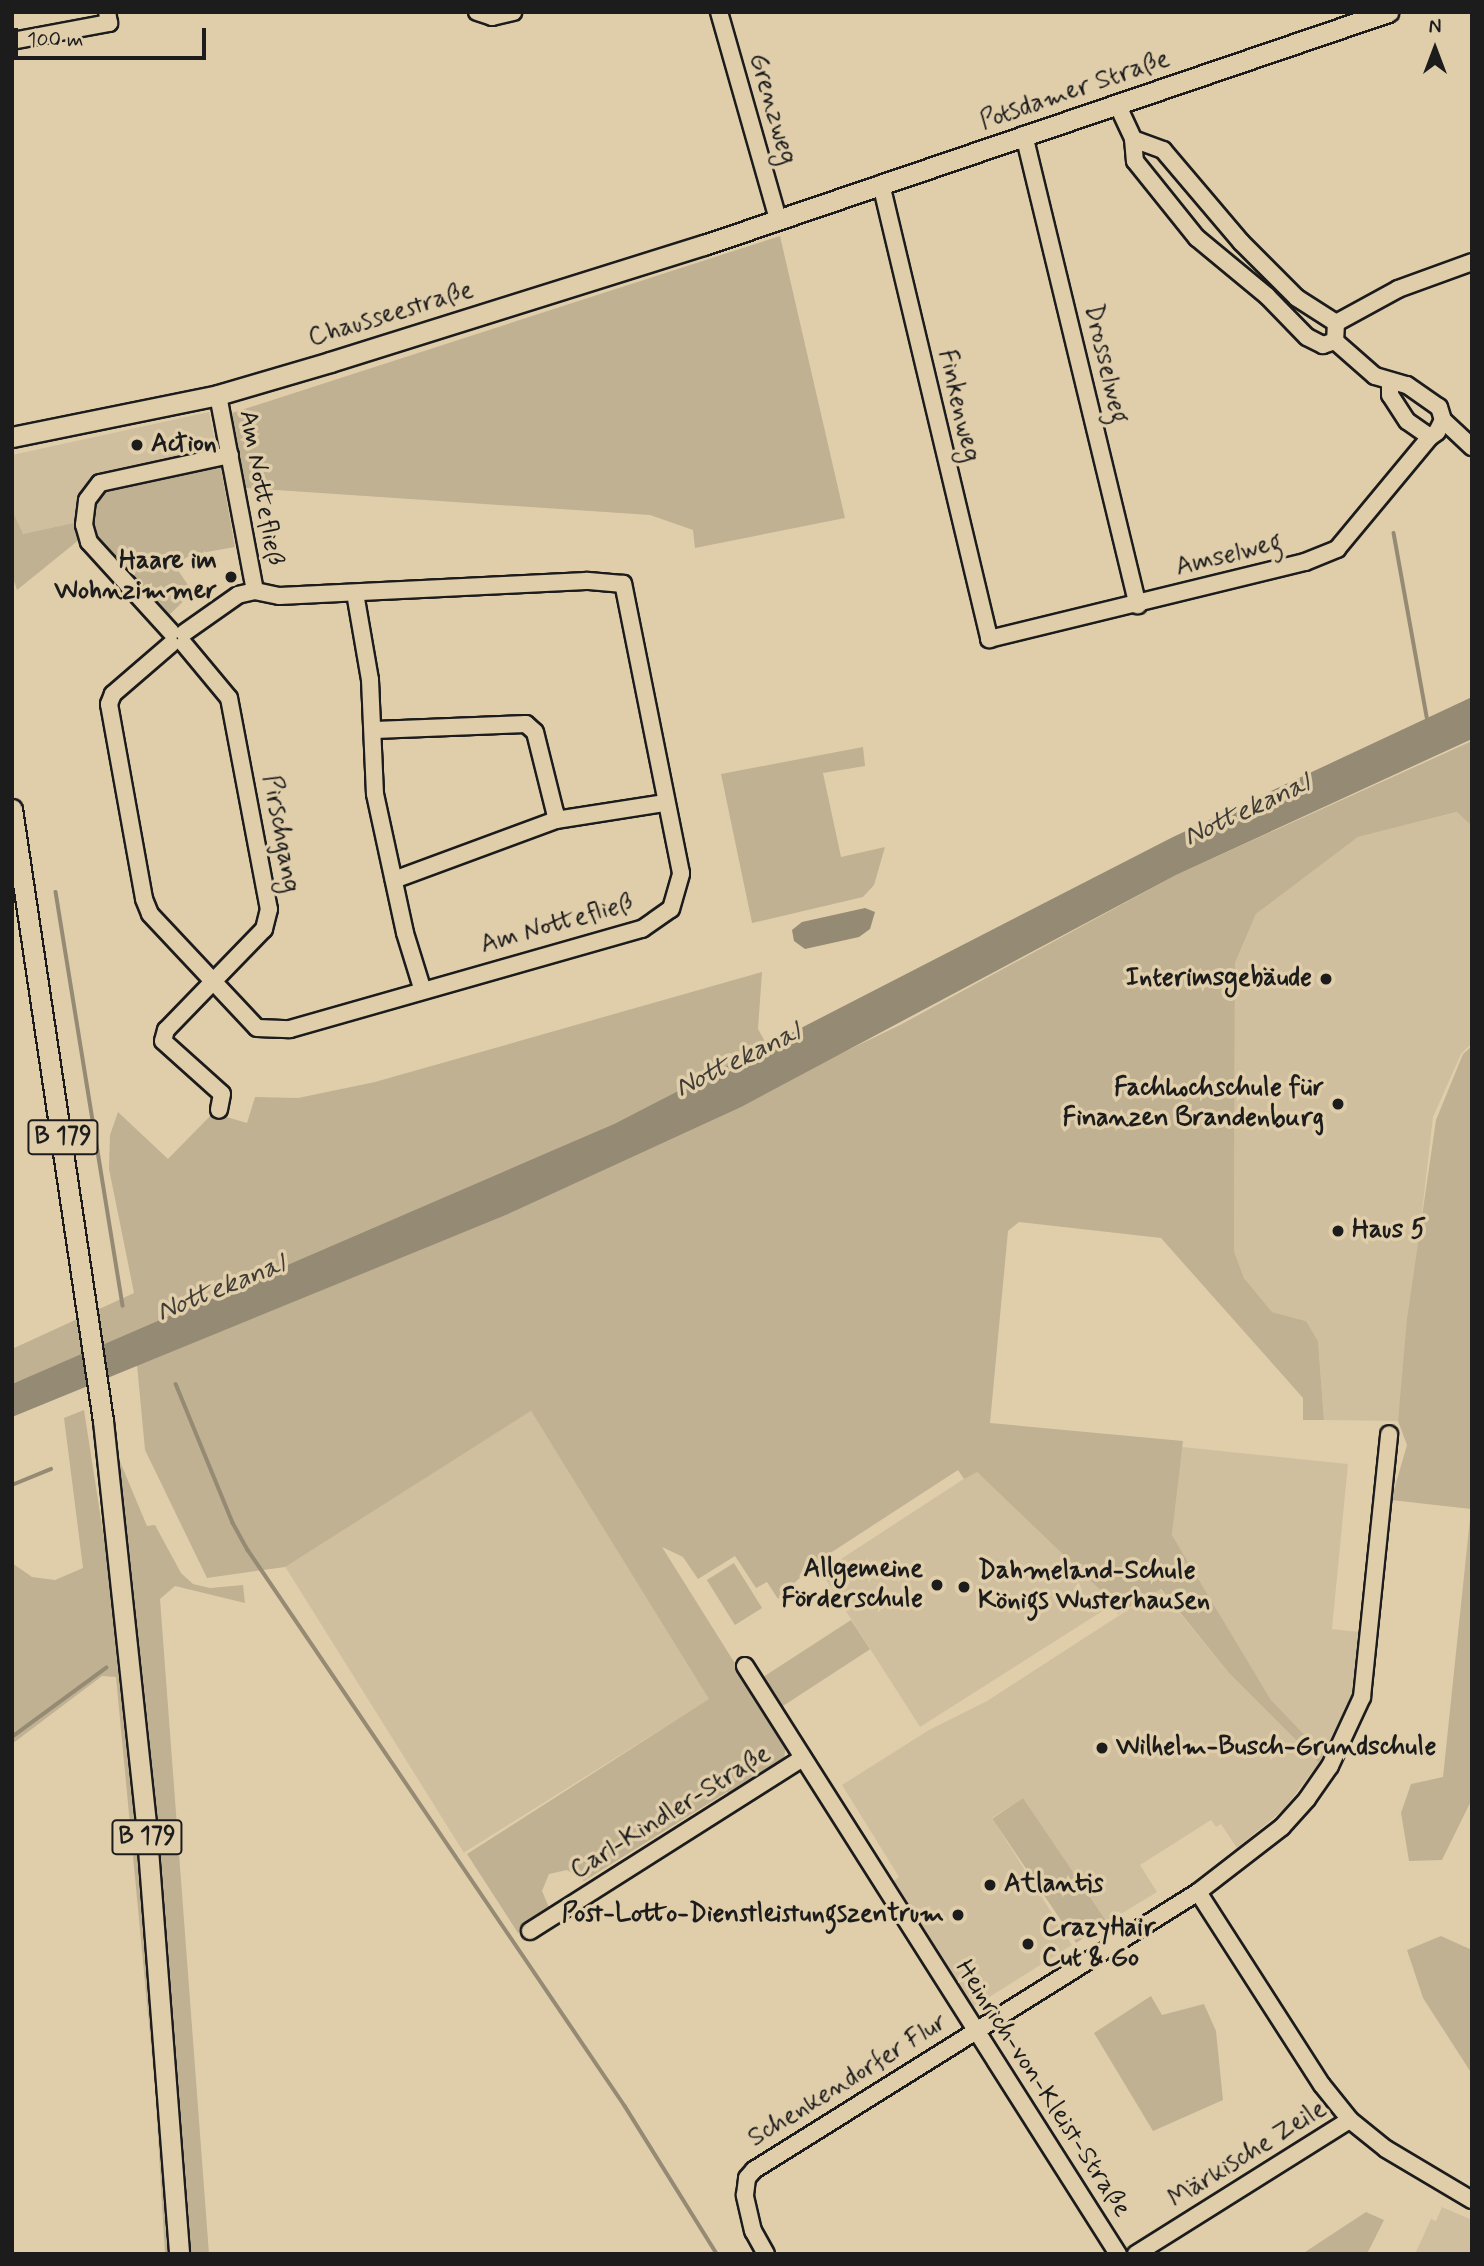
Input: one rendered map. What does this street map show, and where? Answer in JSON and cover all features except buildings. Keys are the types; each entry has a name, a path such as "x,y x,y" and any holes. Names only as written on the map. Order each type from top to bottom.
{"main road":[{"name":"Potsdamer Straße","path":"778,219 1388,12"},
{"name":"Chausseestraße","path":"12,437 218,394 778,219"},
{"name":"B 179","path":"12,809 103,1421 147,1836 179,2254"}],"street":[{"path":"12,41 109,23 107,12"},
{"path":"477,12 492,17 513,12"},
{"name":"Grenzweg","path":"719,12 778,219"},
{"path":"1117,104 1133,139 1135,162 1197,238 1268,296 1307,337 1322,345 1335,341"},
{"name":"Drosselweg","path":"1024,135 1138,605"},
{"path":"1133,139 1163,150 1241,242 1297,298 1336,323"},
{"name":"Finkenweg","path":"881,184 989,639"},
{"path":"1336,323 1398,289 1472,261"},
{"path":"1336,323 1335,341 1362,367 1391,382 1407,385 1428,397 1439,407 1443,421 1472,447"},
{"path":"1391,382 1390,394 1397,408 1430,437"},
{"name":"Am Nottefließ","path":"218,394 255,591"},
{"name":"Amselweg","path":"989,639 1138,605 1305,562 1337,549 1443,421"},
{"name":"Pirschgang","path":"219,1110 222,1094 163,1041 166,1030 264,929 269,909 229,698 89,542 84,525 87,500 100,483 230,455"},
{"name":"Am Nottefließ","path":"586,581 623,584 664,803 681,873 675,901 660,920 270,1032 257,1028 212,982 150,914 144,899 109,704 113,694 177,638 237,595 255,591 279,596 355,593 586,581"},
{"path":"355,593 375,730 371,751 375,794 422,988"},
{"path":"375,730 526,724 535,732 556,820"},
{"path":"394,880 556,820 664,803"},
{"path":"975,2029 1198,1892 1290,1818 1330,1766 1359,1710 1389,1434"},
{"name":"Heinrich-von-Kleist-Straße","path":"745,1666 1118,2254"},
{"name":"Carl-Kindler-Straße","path":"530,1931 803,1758"},
{"path":"1198,1892 1322,2085 1350,2120 1386,2148 1472,2200"},
{"name":"Schenkendorfer Flur","path":"766,2254 748,2214 745,2187 750,2174 975,2029"},
{"name":"Märkische Zeile","path":"1136,2254 1350,2120"}],"shaded area":[{"path":"780,236 845,518 695,548 693,530 650,515 246,488 232,413"},
{"path":"209,412 218,454 100,481 78,522 24,534 18,531 12,510 12,455"},
{"path":"220,463 235,547 190,555 180,562 177,569 193,592 166,618 98,544 91,526 98,497 108,488"},
{"path":"12,510 23,534 78,522 80,539 17,590 12,575"},
{"path":"1472,741 1472,826 1457,812 1358,837 1256,914 1235,963 1234,1251 1244,1278 1272,1312 1306,1321 1318,1341 1324,1420 1303,1420 1303,1398 1161,1238 1019,1222 1008,1231 990,1423 1183,1441 1172,1535 1271,1700 1323,1754 1319,1763 1229,1673 1161,1589 1118,1614 1114,1603 977,1472 964,1479 958,1470 815,1563 778,1599 767,1582 756,1588 735,1556 698,1579 683,1557 662,1547 786,1745 784,1759 780,1768 736,1796 727,1792 584,1881 567,1870 549,1874 542,1891 551,1912 518,1933 467,1854 709,1699 531,1411 285,1567 207,1578 145,1450 137,1365 506,1215 900,1025 1176,875"},
{"path":"863,747 865,766 823,773 841,857 885,847 874,885 863,897 752,923 721,774"},
{"name":"Fachhochschule für Finanzen Brandenburg","path":"1458,812 1472,826 1472,1043 1461,1054 1433,1117 1398,1421 1324,1420 1318,1341 1306,1321 1272,1312 1244,1278 1234,1251 1235,963 1256,914 1358,837"},
{"path":"762,972 758,1029 768,1047 614,1124 438,1203 12,1384 12,1349 134,1293 109,1169 110,1135 118,1112 168,1159 213,1113 247,1123 255,1097 298,1098 375,1082"},
{"path":"1472,1046 1472,1799 1442,1860 1409,1861 1401,1813 1411,1784 1443,1777 1471,1509 1391,1500 1407,1445 1398,1421 1407,1319 1436,1120 1463,1054"},
{"path":"84,1410 110,1577 135,1793 171,2254 165,2254 155,2088 116,1677 102,1676 12,1744 12,1563 32,1577 55,1580 83,1568 64,1418"},
{"path":"531,1411 711,1698 464,1853 284,1565"},
{"path":"1182,1447 1348,1464 1332,1629 1360,1632 1353,1703 1323,1754 1271,1700 1172,1535"},
{"path":"116,1452 147,1526 155,1525 181,1573 193,1584 210,1588 243,1585 245,1603 175,1586 160,1599 209,2254 189,2254 159,1848"},
{"name":"Dahmeland-Schule Königs Wusterhausen","path":"976,1471 1115,1603 920,1727 821,1572"},
{"path":"734,1563 762,1608 735,1625 707,1580"},
{"name":"Wilhelm-Busch-Grundschule","path":"1160,1589 1229,1673 1319,1763 1283,1810 1237,1848 1221,1824 1216,1827 1211,1820 1140,1865 1157,1892 1106,1923 1023,1798 992,1818 1072,1945 972,2008 892,1882 899,1877 842,1785 929,1730 987,1701"},
{"path":"851,1620 870,1649 779,1708 760,1679"},
{"path":"1023,1798 1107,1922 1076,1943 992,1819"},
{"path":"1441,1936 1472,1950 1472,2074 1423,1998 1407,1950"},
{"path":"1151,1996 1162,2015 1204,2004 1216,2031 1223,2100 1153,2131 1094,2033"},
{"path":"1442,2207 1472,2220 1472,2254 1415,2254 1431,2219 1436,2221"},
{"path":"1366,2212 1384,2220 1367,2254 1302,2254"}],"water":[{"name":"Nottekanal","path":"1472,697 1472,739 1176,875 741,1107 506,1215 12,1417 12,1384 614,1124 1173,837"},
{"path":"865,908 875,912 870,929 859,937 805,949 794,941 792,930 802,922"}],"waterway":[{"path":"1394,533 1427,717"},
{"path":"56,892 123,1306"},
{"path":"176,1384 233,1523 248,1550 625,2106 717,2254"},
{"path":"12,1485 51,1469"},
{"path":"12,1737 106,1668"}],"place":[{"name":"Action","path":"137,445"},
{"name":"Haare im Wohnzimmer","path":"231,577"},
{"name":"Interimsgebäude","path":"1326,979"},
{"name":"Fachhochschule für Finanzen Brandenburg","path":"1338,1104"},
{"name":"Haus 5","path":"1338,1231"},
{"name":"Allgemeine Förderschule","path":"937,1585"},
{"name":"Dahmeland-Schule Königs Wusterhausen","path":"964,1587"},
{"name":"Wilhelm-Busch-Grundschule","path":"1102,1748"},
{"name":"Atlantis","path":"990,1885"},
{"name":"Post-Lotto-Dienstleistungszentrum","path":"958,1915"},
{"name":"CrazyHair Cut & Go","path":"1028,1944"}]}
